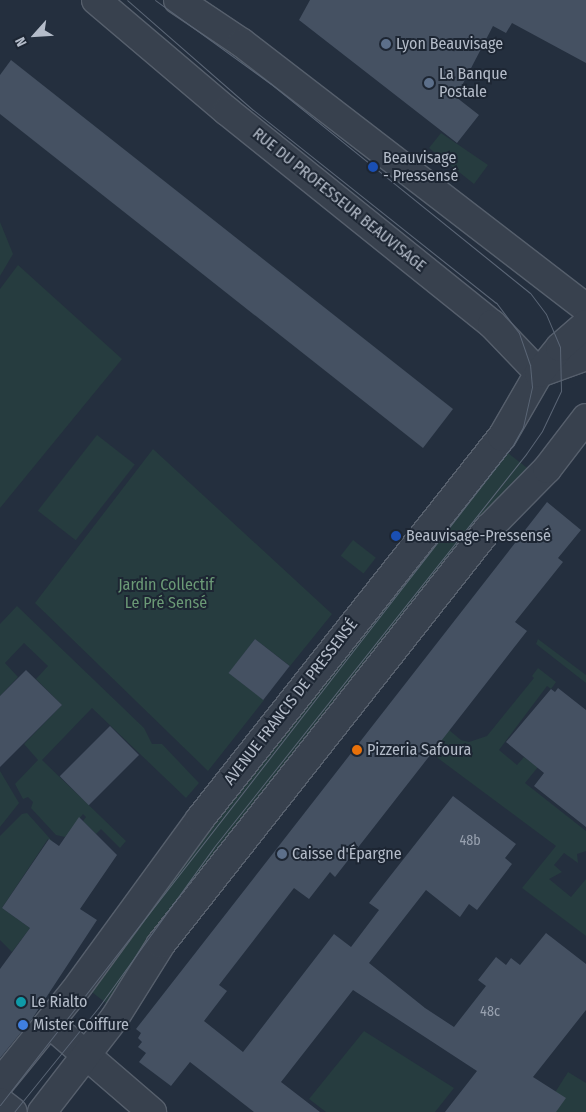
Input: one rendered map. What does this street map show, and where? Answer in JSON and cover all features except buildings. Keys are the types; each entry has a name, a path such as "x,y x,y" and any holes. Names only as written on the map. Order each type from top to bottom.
{"street":[{"name":"RUE DU PROFESSEUR BEAUVISAGE","path":"96,0 227,111 492,324 539,373"},
{"path":"178,0 242,43 586,308"},
{"name":"AVENUE FRANCIS DE PRESSENSÉ","path":"0,1083 50,1024 200,819 502,437 539,373 560,347 586,324"},
{"path":"539,373 586,356"},
{"path":"42,1112 87,1054 167,936 489,528 547,469 586,418"},
{"path":"50,1024 152,1112"},
{"path":"0,1102 13,1112"}],"green space":[{"path":"441,133 488,165 474,184 429,148"},
{"path":"0,222 13,254 0,276"},
{"path":"18,265 122,359 0,508 0,289"},
{"path":"97,435 135,465 76,540 38,511"},
{"name":"Jardin Collectif Le Pré Sensé","path":"153,449 332,614 290,666 255,639 229,673 264,700 208,771 35,603"},
{"path":"503,449 531,471 112,1008 84,986"},
{"path":"353,540 376,558 364,574 341,556"},
{"path":"17,606 144,728 152,744 162,744 199,783 186,798 92,708 42,760 126,841 120,848 101,829 96,834 83,821 86,817 83,814 65,837 56,835 31,808 33,802 28,797 23,799 15,784 38,760 24,744 62,705 36,679 48,666 24,643 5,663 18,677 0,696 0,624"},
{"path":"538,639 586,675 586,683 536,644"},
{"path":"538,668 556,682 551,689 547,686 499,750 517,765 524,757 538,767 525,783 586,831 586,851 577,854 578,863 564,853 554,865 562,872 549,879 571,897 586,879 586,936 522,888 556,846 431,753 449,730 461,740 469,742 487,736 534,678 532,676"},
{"path":"0,771 19,803 0,827"},
{"path":"27,813 53,842 48,839 2,908 30,928 12,952 0,940 0,836 22,814"},
{"path":"364,1031 454,1088 435,1112 326,1112 309,1099"},
{"path":"568,1072 586,1083 586,1112 556,1112 556,1091"}],"tram line":[{"path":"0,1105 513,445 523,427 532,387 530,365 519,333 496,303 253,110 127,0"},
{"path":"14,1112 98,1008 214,847 526,454 542,431 561,391 560,347 546,314 530,293 271,84 155,0"}],"place":[{"name":"Lyon Beauvisage","path":"386,44"},
{"name":"La Banque Postale","path":"429,83"},
{"name":"Beauvisage - Pressensé","path":"373,167"},
{"name":"Beauvisage-Pressensé","path":"396,536"},
{"name":"Pizzeria Safoura","path":"357,750"},
{"name":"Caisse d'Épargne","path":"282,854"},
{"name":"Le Rialto","path":"21,1002"},
{"name":"Mister Coiffure","path":"23,1025"}]}
